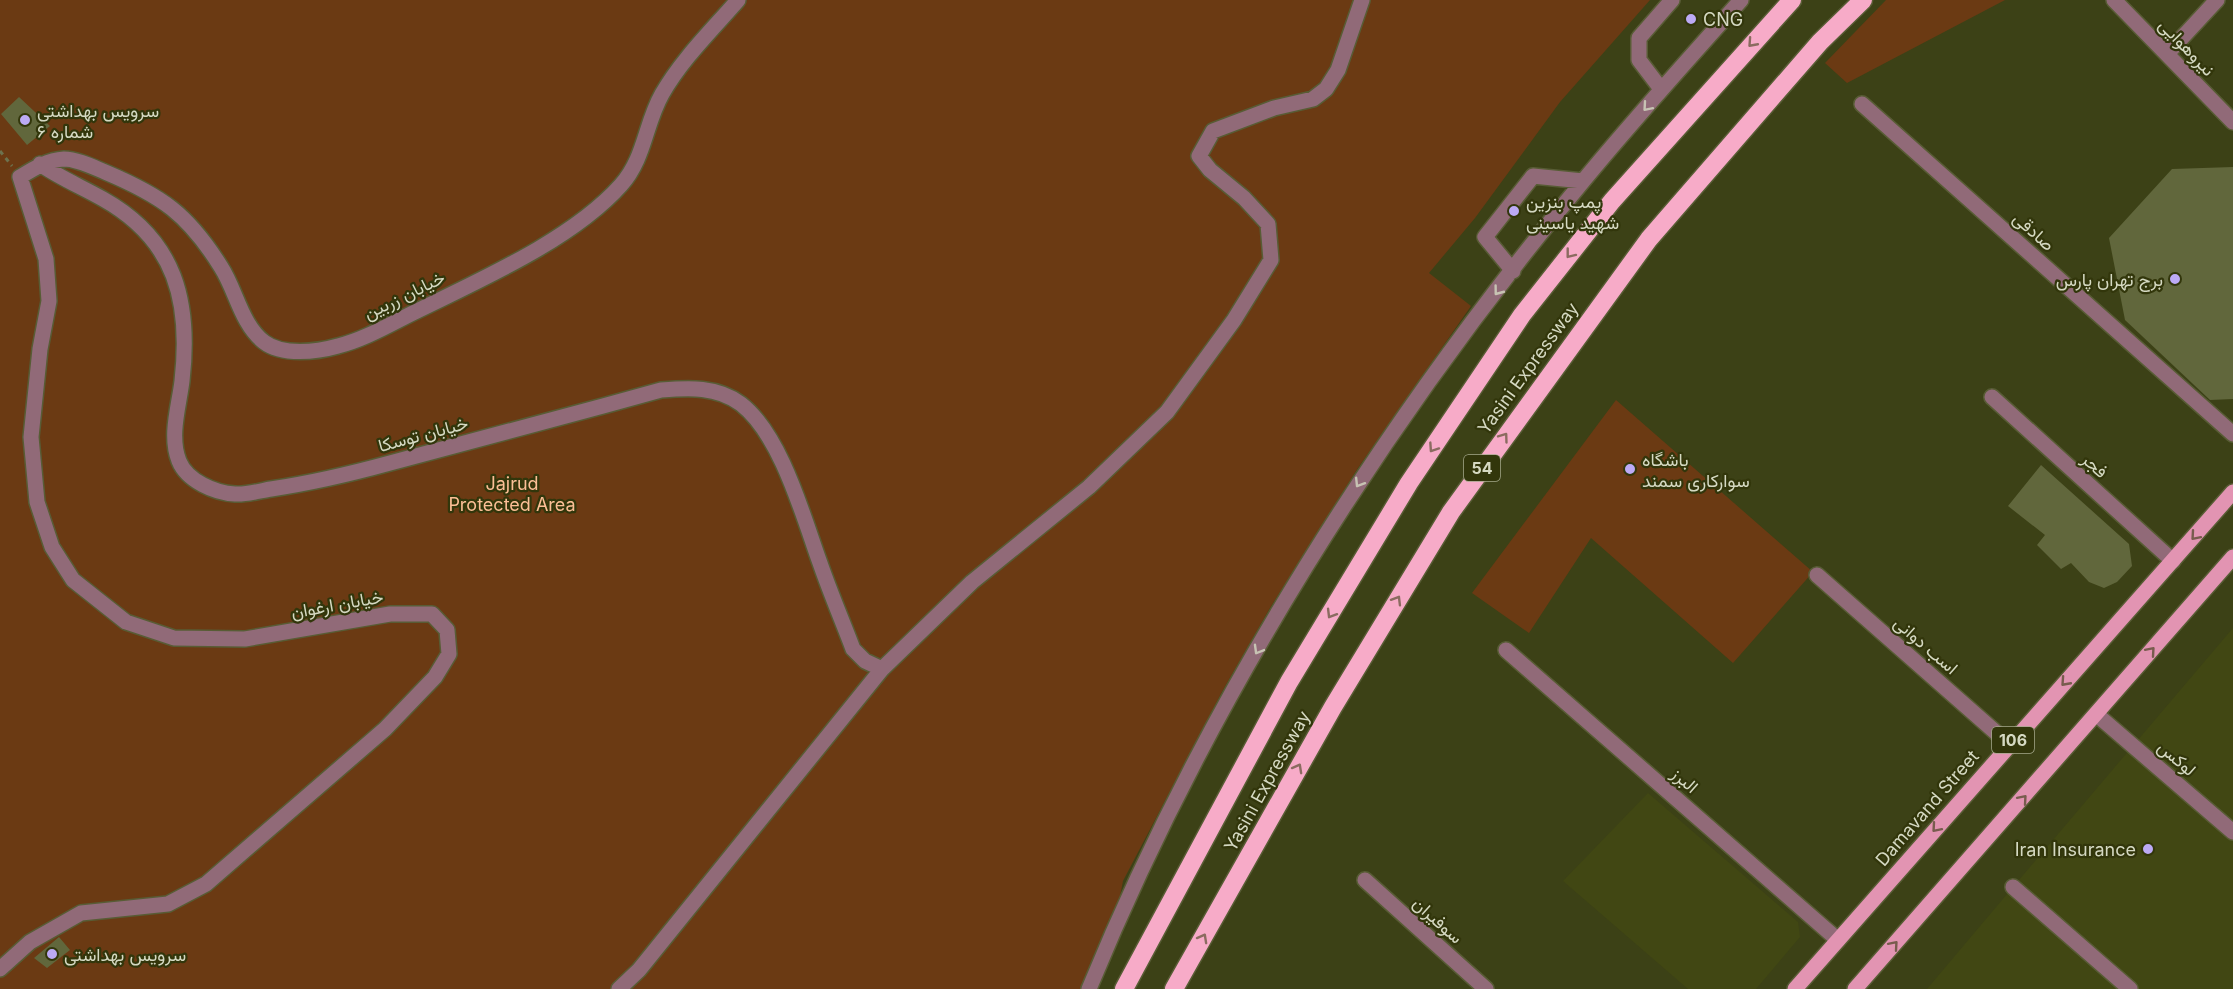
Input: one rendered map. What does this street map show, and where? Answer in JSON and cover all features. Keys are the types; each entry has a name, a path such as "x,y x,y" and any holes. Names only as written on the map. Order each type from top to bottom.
{"highway":[{"name":"Yasini Expressway","path":"1124,989 1289,682 1409,483 1515,325 1612,201 1792,0"},
{"name":"Yasini Expressway","path":"1174,989 1333,707 1450,512 1649,238 1820,42 1863,0"}],"main road":[{"name":"Damavand Street","path":"1795,989 2233,492"},
{"name":"106","path":"1855,989 2233,557"}],"street":[{"name":"خیابان زربین","path":"40,164 64,159 88,165 137,185 164,201 189,221 223,268 253,331 264,342 275,348 299,351 341,346 370,334 501,268 555,237 597,207 621,185 640,159 652,115 663,93 684,63 738,0"},
{"path":"619,989 639,970 882,669 972,582 1089,487 1167,412 1234,320 1271,260 1268,224 1244,198 1210,170 1198,156 1213,131 1274,108 1313,99 1326,89 1342,59 1362,0"},
{"path":"1661,89 1639,60 1639,38 1672,0"},
{"path":"1089,989 1132,889 1177,798 1261,643 1364,474 1582,181 1741,0"},
{"name":"نیروهوایی","path":"2114,0 2233,122"},
{"path":"2167,54 2217,0"},
{"name":"صادقی","path":"1862,104 2233,434"},
{"name":"خیابان ارغوان","path":"0,969 30,942 81,913 168,904 206,884 385,729 435,676 449,654 447,630 432,614 390,614 245,639 174,638 126,622 73,580 52,547 37,502 31,437 40,350 49,301 46,259 20,177 40,164"},
{"name":"خیابان توسکا","path":"40,164 105,200 134,220 153,238 166,257 182,296 182,379 174,445 180,464 203,485 215,491 237,495 322,482 661,390 700,388 740,403 761,423 790,482 853,649 865,661 882,669"},
{"path":"1513,271 1485,237 1509,205 1533,176 1582,181"},
{"name":"فجر","path":"1992,398 2173,561"},
{"name":"اسب دوانی","path":"1817,575 2009,744"},
{"name":"البرز","path":"1506,650 1838,940"},
{"name":"لوکس","path":"2096,714 2233,832"},
{"name":"سوفیران","path":"1365,880 1486,989"},
{"path":"2013,887 2130,989"}],"shaded area":[{"path":"2233,628 2233,989 1927,989 2013,887"},
{"path":"1648,793 1798,922 1800,937 1756,989 1688,989 1563,881"}],"green space":[{"name":"Jajrud Protected Area","path":"0,0 1650,0 1560,102 1475,218 1429,273 1471,306 1358,468 1270,608 1223,690 1123,881 1117,912 1082,989 0,989"},
{"path":"1886,0 2005,0 1847,83 1825,63"},
{"name":"باشگاه سوارکاری سمند","path":"1616,400 1813,572 1733,663 1591,538 1529,633 1472,593"}],"building":[{"name":"سرویس بهداشتی شماره ۶","path":"19,97 50,126 27,145 1,114"},
{"name":"برج تهران پارس","path":"2233,167 2233,399 2210,400 2125,320 2109,238 2172,169"},
{"path":"2041,465 2129,544 2132,566 2117,582 2104,588 2089,582 2071,563 2061,569 2037,545 2045,535 2008,506"},
{"name":"سرویس بهداشتی","path":"59,937 70,950 47,968 34,958"}],"place":[{"name":"CNG","path":"1691,19"},
{"name":"سرویس بهداشتی شماره ۶","path":"25,120"},
{"name":"پمپ بنزین شهید یاسینی","path":"1514,211"},
{"name":"برج تهران پارس","path":"2175,279"},
{"name":"باشگاه سوارکاری سمند","path":"1630,469"},
{"name":"Iran Insurance","path":"2148,849"},
{"name":"سرویس بهداشتی","path":"52,954"}]}
